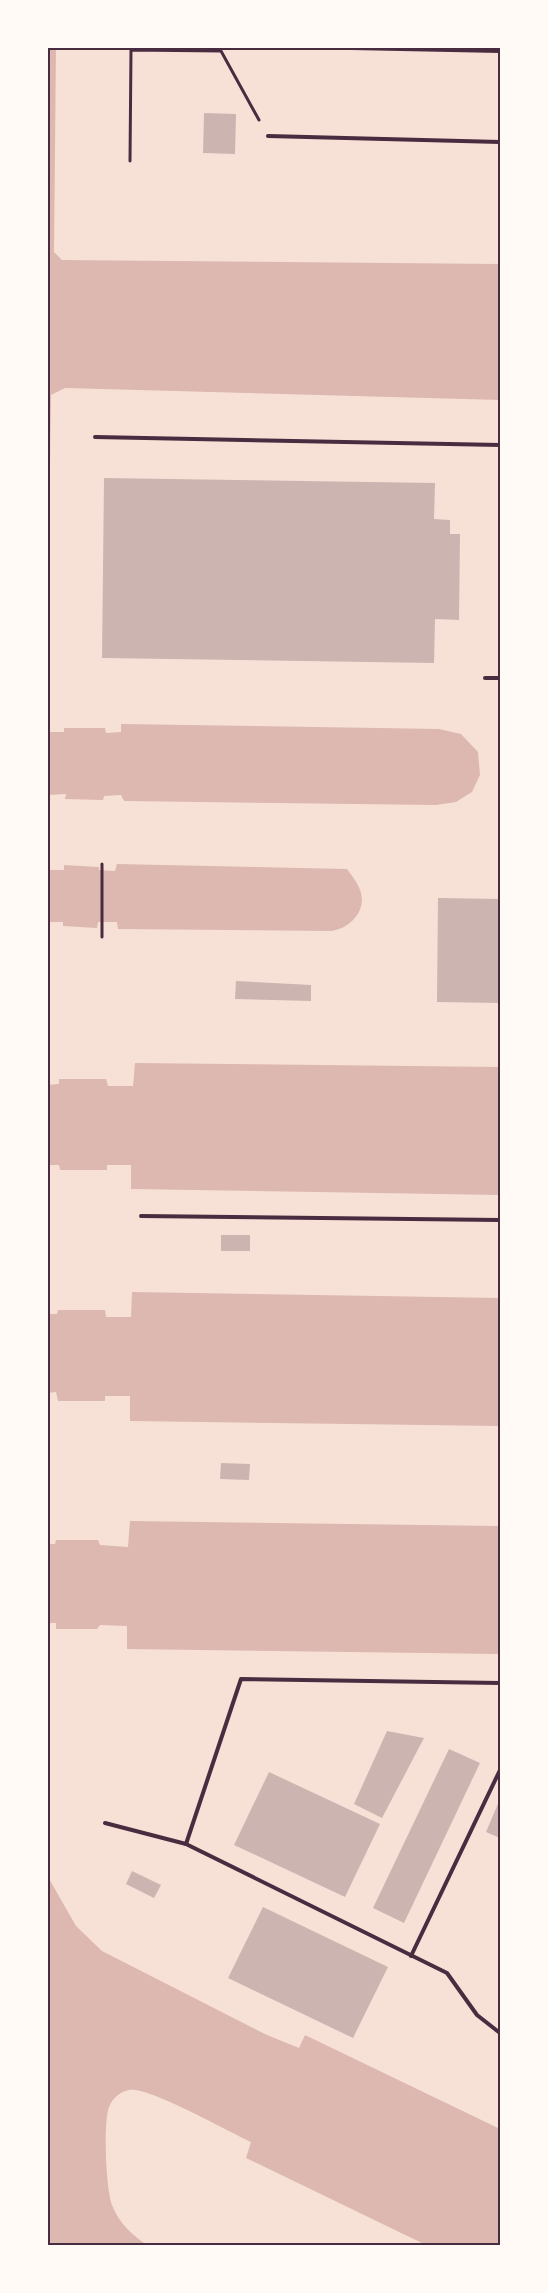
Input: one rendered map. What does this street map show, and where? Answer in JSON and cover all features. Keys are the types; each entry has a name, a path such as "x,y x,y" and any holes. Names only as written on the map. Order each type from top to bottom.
{"lane":[{"path":"351,48 500,51"},
{"path":"268,136 500,142"},
{"path":"95,437 500,445"},
{"path":"485,678 500,678"},
{"path":"141,1216 500,1220"},
{"path":"186,1844 241,1679 500,1683"},
{"path":"411,1956 500,1770"},
{"path":"105,1823 186,1844 447,1973 476,2016 500,2033"}],"path":[{"path":"130,161 131,50 220,51 268,136"},
{"path":"102,864 102,937"}],"shaded area":[{"path":"48,48 56,48 54,252 62,260 500,264 500,400 65,388 51,395 48,602"},
{"path":"121,724 439,729 461,734 478,752 480,775 472,792 456,802 436,805 124,801 121,795 104,796 103,800 65,799 66,794 48,795 48,732 64,732 64,728 105,728 106,733 121,732"},
{"path":"117,864 347,869 360,890 361,907 350,923 338,930 331,931 118,929 117,922 98,922 97,928 63,926 63,922 48,922 48,870 64,870 64,865 99,867 99,870 115,871"},
{"path":"135,1063 500,1067 500,1195 131,1189 131,1165 107,1165 107,1170 60,1170 59,1165 48,1165 48,1085 59,1084 59,1079 106,1079 108,1086 133,1086"},
{"path":"132,1292 500,1298 500,1426 130,1421 130,1396 105,1396 105,1401 58,1401 56,1392 48,1393 48,1314 57,1314 58,1310 105,1310 106,1317 131,1317"},
{"path":"130,1521 500,1526 500,1654 127,1649 127,1626 100,1625 97,1629 56,1629 56,1623 48,1623 48,1544 55,1544 56,1540 98,1540 100,1545 128,1547"},
{"path":"48,1877 76,1926 102,1951 267,2035 299,2048 305,2035 500,2129 500,2245 426,2245 246,2158 251,2142 170,2102 153,2095 129,2090 122,2092 114,2098 107,2115 106,2156 108,2185 112,2205 118,2217 131,2233 147,2245 48,2245"}],"building":[{"path":"204,113 236,114 235,154 203,153"},
{"path":"104,478 435,483 434,519 450,520 450,534 460,534 459,620 435,619 434,663 102,658"},
{"path":"438,898 500,899 500,1003 437,1002"},
{"path":"236,981 311,985 311,1001 235,999"},
{"path":"221,1235 250,1235 250,1251 221,1251"},
{"path":"221,1463 250,1464 249,1480 220,1479"},
{"path":"387,1731 424,1738 382,1818 354,1804"},
{"path":"449,1749 480,1763 404,1923 373,1908"},
{"path":"269,1772 380,1824 345,1897 234,1845"},
{"path":"500,1799 500,1838 486,1832"},
{"path":"132,1871 161,1885 154,1898 126,1884"},
{"path":"263,1907 388,1967 353,2038 228,1978"}]}
